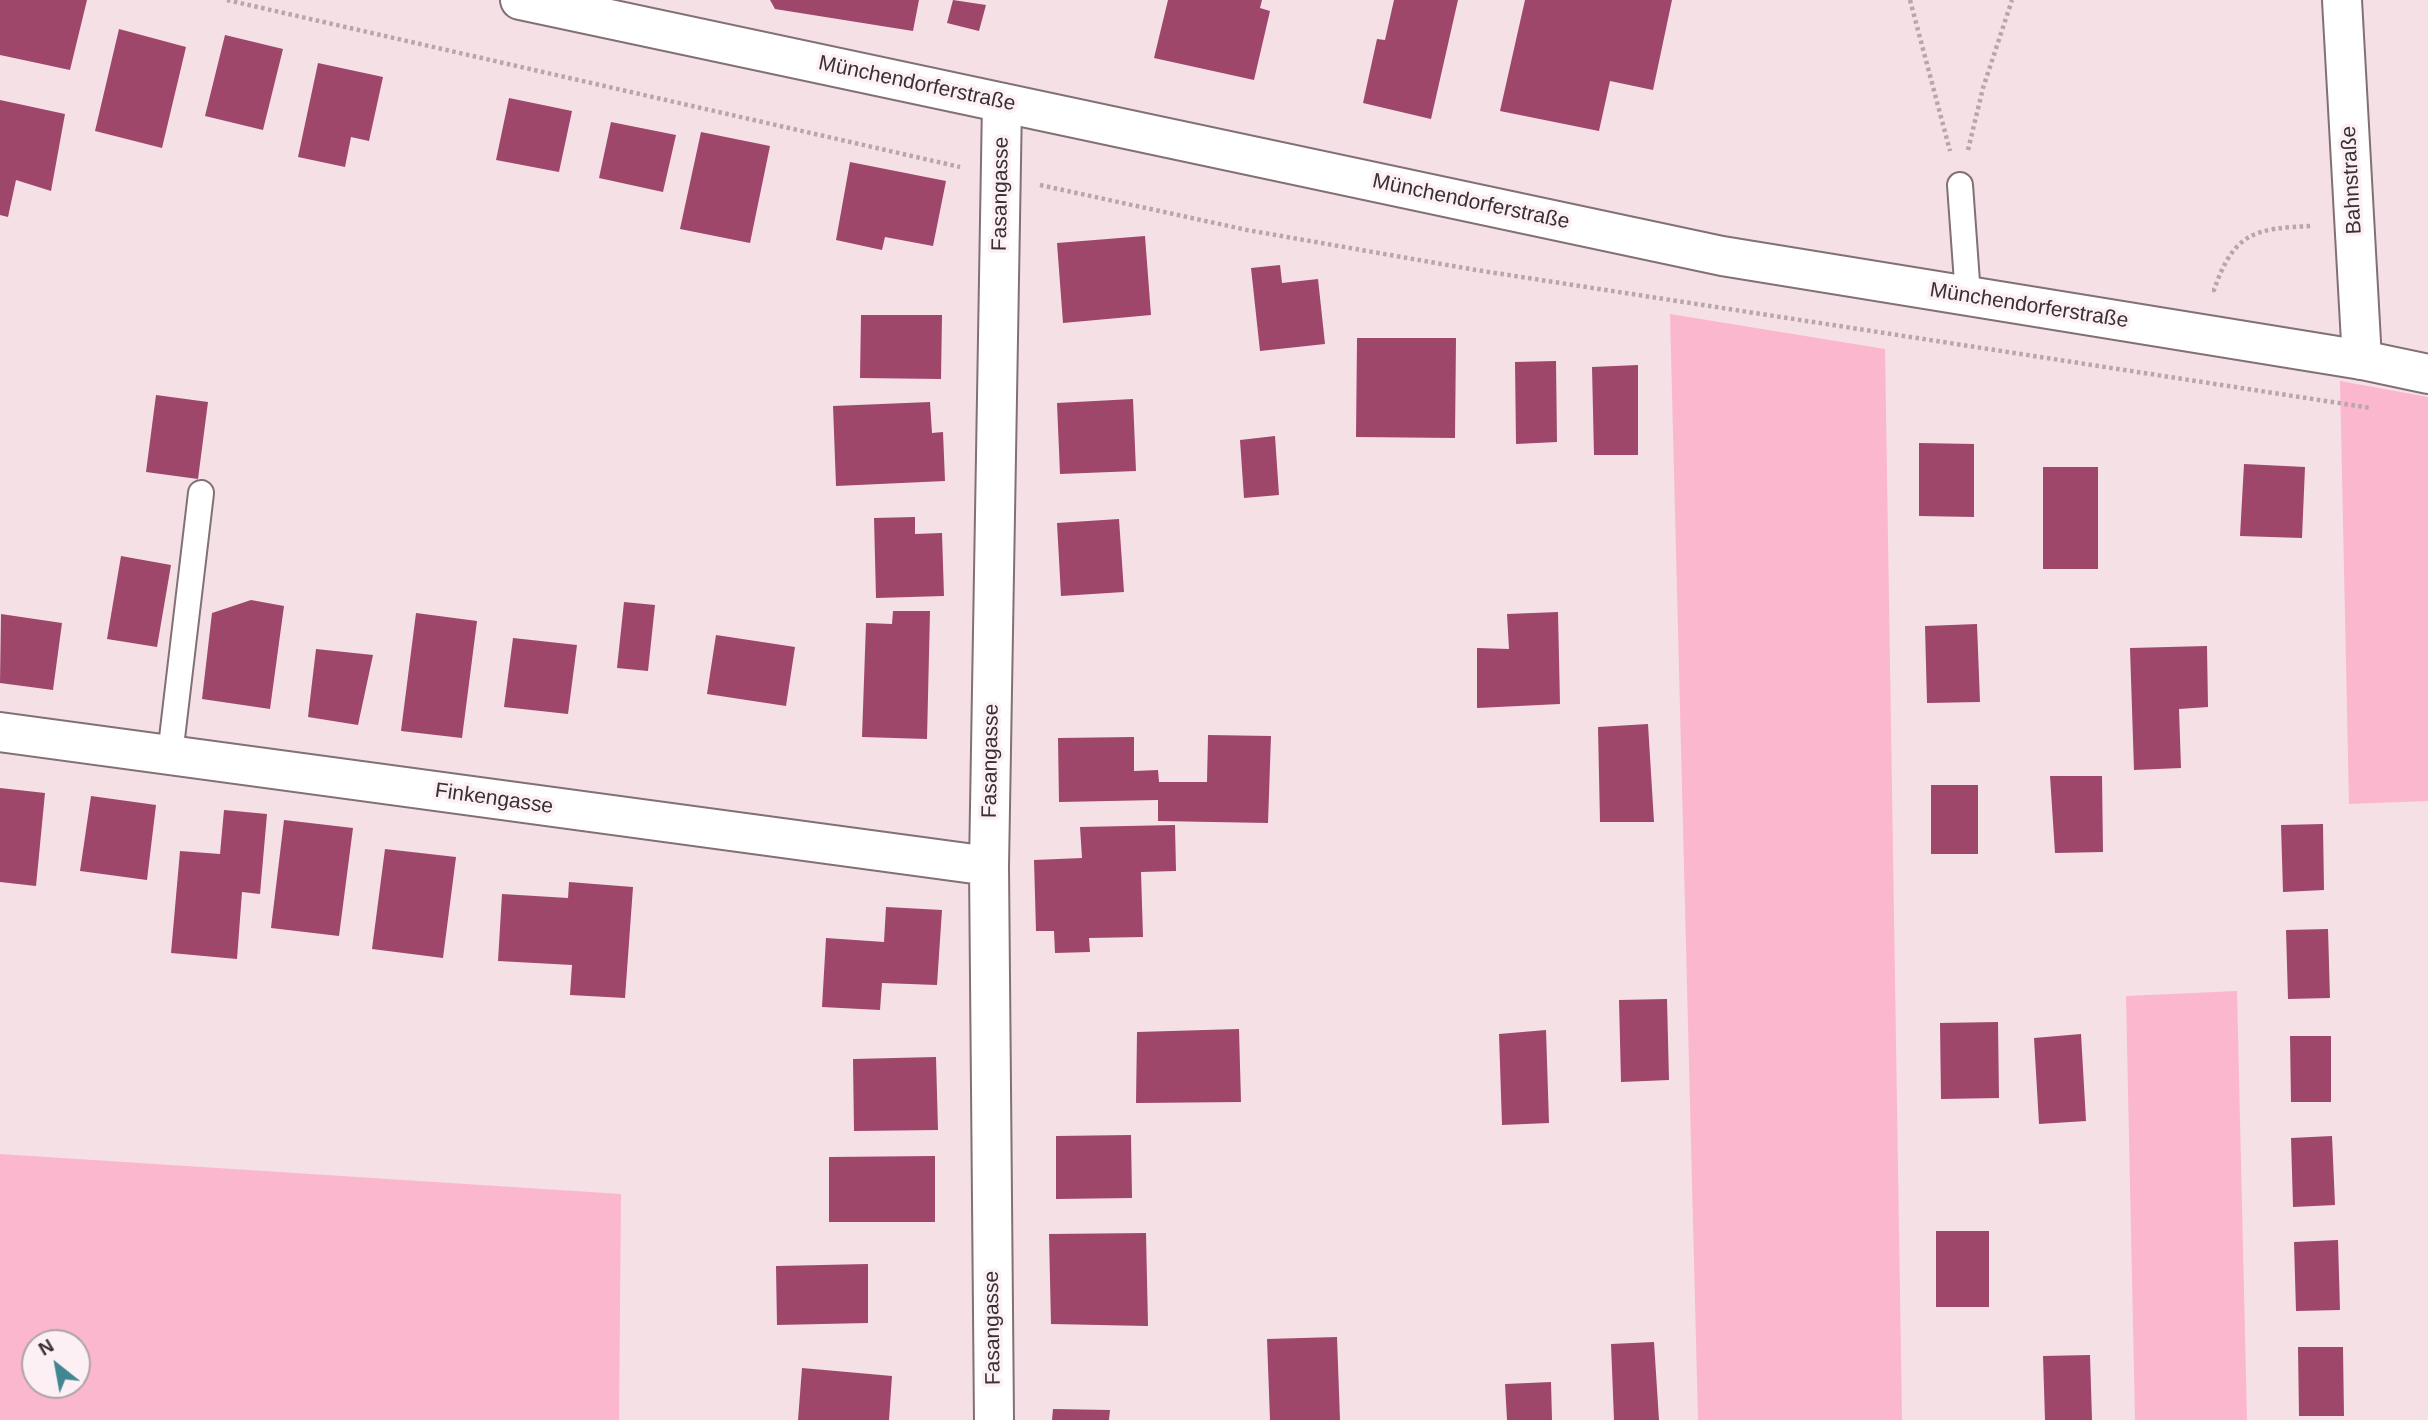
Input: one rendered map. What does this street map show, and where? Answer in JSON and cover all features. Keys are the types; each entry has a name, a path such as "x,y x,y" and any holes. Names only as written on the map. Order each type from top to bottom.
{"street":[{"name":"Münchendorferstraße","path":"520,0 1722,256 2362,360 2428,374"},
{"name":"Bahnstraße","path":"2342,0 2362,360"},
{"name":"Fasangasse","path":"994,1420 989,866 1002,103"},
{"name":"Finkengasse","path":"0,732 989,866"}],"lane":[{"path":"1960,185 1968,296"},
{"path":"170,755 201,493"}],"path":[{"path":"227,0 1247,230 1462,268 2335,405"},
{"path":"1910,0 1960,185"},
{"path":"1960,185 1983,88 2012,0"},
{"path":"2201,288 2214,290 2225,260 2241,242 2270,228 2324,226 2355,243"}],"shaded area":[{"path":"1670,314 1885,349 1902,1420 1698,1420"},
{"path":"2340,381 2428,397 2428,801 2349,804"},
{"path":"2237,991 2247,1420 2135,1420 2126,996"},
{"path":"0,1154 621,1194 619,1420 0,1420"}],"building":[{"path":"0,0 87,0 70,70 0,55"},
{"path":"770,0 919,0 913,31 775,9"},
{"path":"953,0 986,5 979,31 947,23"},
{"path":"1168,0 1262,0 1260,8 1270,11 1254,80 1154,58"},
{"path":"1394,0 1458,0 1431,119 1363,103 1377,39 1385,40"},
{"path":"1525,0 1672,0 1653,90 1610,81 1599,131 1500,111"},
{"path":"119,29 186,47 162,148 95,131"},
{"path":"225,35 283,49 263,130 205,116"},
{"path":"318,63 383,77 369,141 351,137 345,167 298,157"},
{"path":"509,98 572,111 559,172 496,160"},
{"path":"0,100 65,114 51,191 16,180 8,217 0,215"},
{"path":"611,122 676,135 663,192 599,178"},
{"path":"701,132 770,146 750,243 680,229"},
{"path":"850,162 946,181 933,246 885,237 882,250 836,240"},
{"path":"1145,236 1151,315 1063,323 1057,243"},
{"path":"1280,265 1282,283 1318,279 1325,344 1260,351 1251,268"},
{"path":"861,315 942,315 941,379 860,378"},
{"path":"1357,338 1456,338 1455,438 1356,437"},
{"path":"1556,361 1557,442 1516,444 1515,362"},
{"path":"1638,365 1638,455 1594,455 1592,367"},
{"path":"156,395 208,402 198,479 146,472"},
{"path":"1133,399 1136,471 1060,474 1057,403"},
{"path":"930,402 932,433 943,432 945,481 836,486 833,406"},
{"path":"1275,436 1279,495 1244,498 1240,440"},
{"path":"1919,443 1974,444 1974,517 1919,516"},
{"path":"2244,464 2305,467 2302,538 2240,536"},
{"path":"2043,467 2098,467 2098,569 2043,569"},
{"path":"915,517 915,534 942,533 944,596 876,598 874,518"},
{"path":"1119,519 1124,592 1061,596 1057,523"},
{"path":"121,556 171,565 157,647 107,639"},
{"path":"251,600 284,606 270,709 202,699 212,613"},
{"path":"624,602 655,605 648,671 617,668"},
{"path":"893,611 930,611 927,739 862,737 866,623 892,624"},
{"path":"1558,612 1560,704 1477,708 1477,648 1509,649 1507,614"},
{"path":"416,613 477,621 462,738 401,731"},
{"path":"1,614 62,623 53,690 0,683"},
{"path":"1977,624 1980,702 1927,703 1925,626"},
{"path":"716,635 795,647 786,706 707,694"},
{"path":"513,638 577,645 568,714 504,707"},
{"path":"2207,646 2208,707 2179,709 2181,768 2134,770 2130,648"},
{"path":"316,649 373,655 358,725 308,717"},
{"path":"1648,724 1654,822 1600,822 1598,727"},
{"path":"1208,735 1271,736 1268,823 1158,821 1158,800 1059,802 1058,738 1134,737 1134,771 1158,770 1159,782 1207,782"},
{"path":"2050,776 2102,776 2103,852 2055,853"},
{"path":"1931,785 1978,785 1978,854 1931,854"},
{"path":"0,788 45,793 36,886 0,882"},
{"path":"91,796 156,805 147,880 80,871"},
{"path":"224,810 267,814 260,894 242,892 237,959 171,953 180,851 220,854"},
{"path":"284,820 353,828 339,936 271,928"},
{"path":"2323,824 2324,890 2283,892 2281,825"},
{"path":"1175,825 1176,871 1141,872 1143,937 1089,938 1090,952 1055,953 1054,931 1036,931 1034,860 1082,858 1080,827"},
{"path":"385,849 456,857 443,958 372,949"},
{"path":"569,882 633,887 625,998 570,995 572,965 498,961 502,894 568,898"},
{"path":"886,907 942,910 937,985 882,983 880,1010 822,1007 826,938 884,942"},
{"path":"2328,929 2330,998 2288,999 2286,930"},
{"path":"1667,999 1669,1080 1621,1082 1619,1000"},
{"path":"1998,1022 1999,1098 1941,1099 1940,1023"},
{"path":"1239,1029 1241,1102 1136,1103 1137,1032"},
{"path":"1546,1030 1549,1123 1502,1125 1499,1034"},
{"path":"2081,1034 2086,1121 2039,1124 2034,1038"},
{"path":"2290,1036 2331,1036 2331,1102 2291,1102"},
{"path":"936,1057 938,1130 854,1131 853,1059"},
{"path":"1131,1135 1132,1198 1056,1199 1056,1136"},
{"path":"2332,1136 2335,1205 2293,1207 2291,1138"},
{"path":"935,1156 935,1222 829,1222 829,1157"},
{"path":"1936,1231 1989,1231 1989,1307 1936,1307"},
{"path":"1146,1233 1148,1326 1051,1324 1049,1234"},
{"path":"2338,1240 2340,1310 2296,1311 2294,1242"},
{"path":"868,1264 868,1323 777,1325 776,1266"},
{"path":"1337,1337 1340,1420 1270,1420 1267,1339"},
{"path":"1654,1342 1659,1420 1614,1420 1611,1344"},
{"path":"2298,1347 2343,1347 2344,1416 2299,1416"},
{"path":"2090,1355 2092,1420 2045,1420 2043,1356"},
{"path":"802,1368 892,1376 889,1420 798,1420"},
{"path":"1551,1382 1552,1420 1507,1420 1505,1384"},
{"path":"1053,1409 1110,1410 1109,1420 1052,1420"}]}
